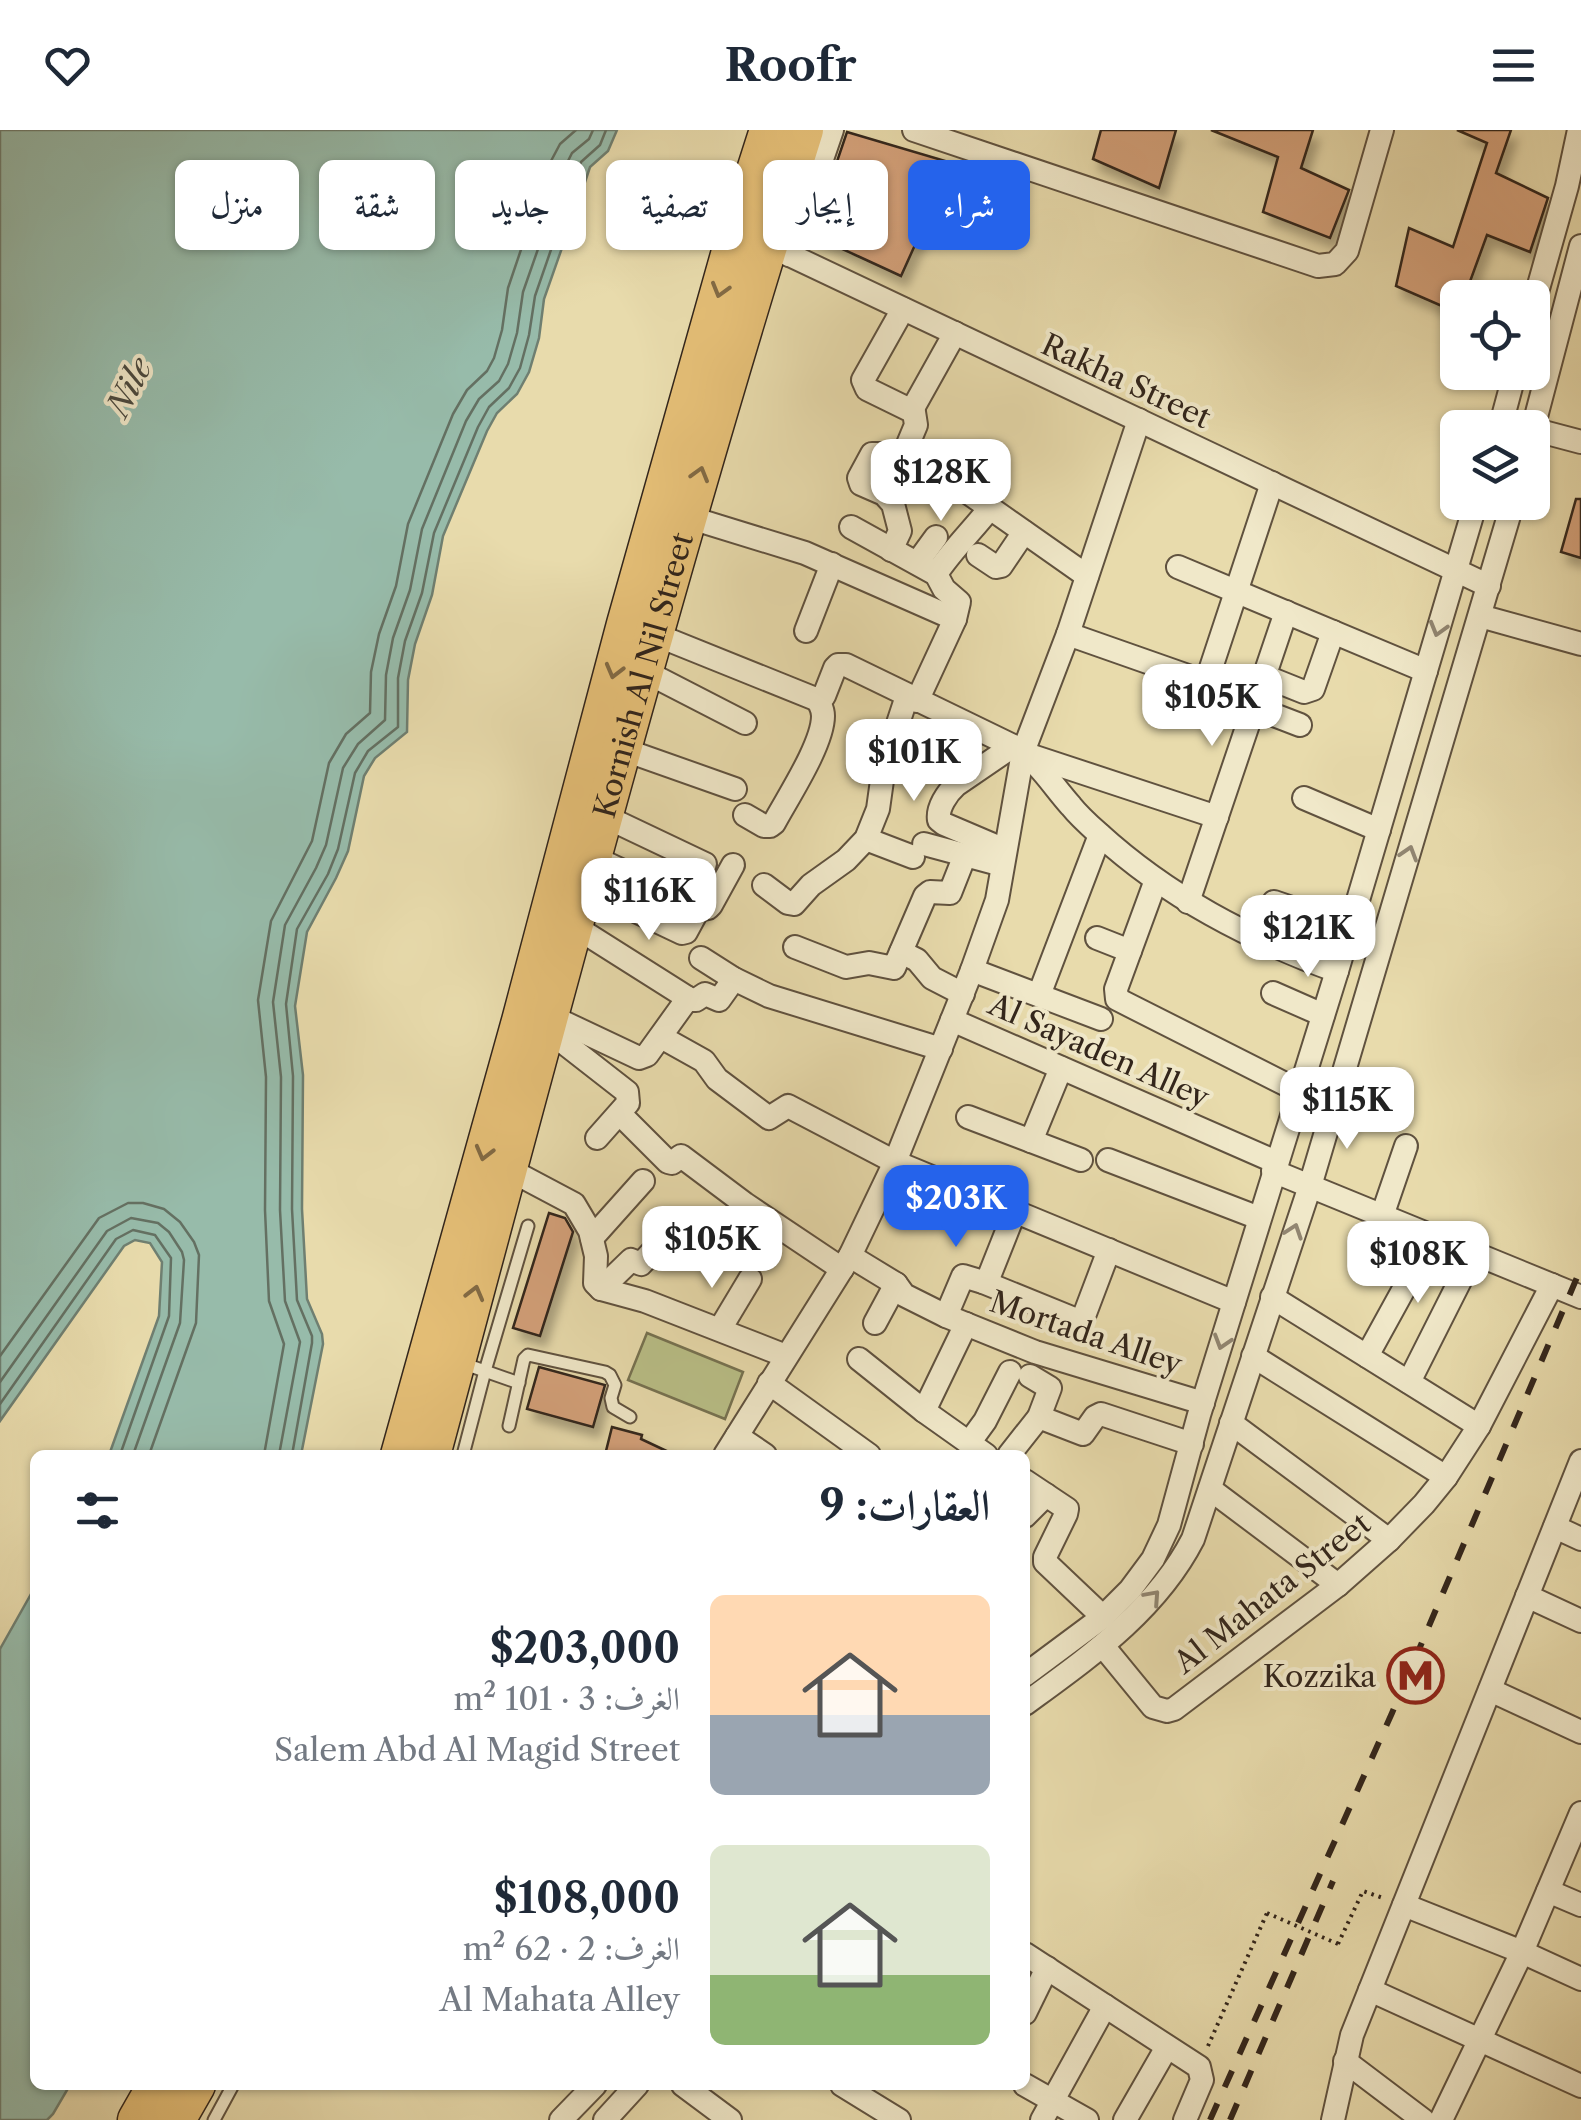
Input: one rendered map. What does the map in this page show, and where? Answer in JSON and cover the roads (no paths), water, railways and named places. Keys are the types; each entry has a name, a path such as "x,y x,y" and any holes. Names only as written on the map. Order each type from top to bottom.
{"highway":[{"name":"Kornish Al Nil Street","path":"768,160 769,130"},
{"name":"Kornish Al Nil Street","path":"793,160 804,130"},
{"name":"Kornish Al Nil Street","path":"401,1450 510,1058 640,629 763,246"},
{"name":"Kornish Al Nil Street","path":"433,1450 470,1366 508,1169 644,671 640,629 688,517 763,247"},
{"path":"138,2120 154,2090"},
{"path":"176,2120 193,2090"}],"street":[{"path":"814,160 832,130"},
{"path":"914,130 1318,266 1335,264 1347,251 1382,130"},
{"path":"1540,280 1579,130"},
{"path":"1536,410 1581,246"},
{"name":"Rakha Street","path":"779,250 1489,586"},
{"path":"892,550 900,531 893,504 859,481 862,453 897,454 906,449 916,425 912,410 864,384 903,309"},
{"path":"912,410 954,333"},
{"path":"731,1445 846,1262 895,1162 963,994 997,900 1022,751 1068,634 1139,420"},
{"path":"1550,435 1581,442"},
{"path":"906,449 1087,576"},
{"path":"1206,683 1272,483"},
{"path":"927,568 961,543 990,508"},
{"path":"688,517 756,536 957,610"},
{"path":"1030,1670 1103,1617 1130,1590 1153,1560 1169,1525 1471,520"},
{"path":"1030,1700 1103,1646 1159,1591 1193,1539 1310,1186 1507,520"},
{"path":"851,528 927,568 957,610"},
{"path":"978,555 996,567 1001,566 1024,532"},
{"path":"927,568 936,537"},
{"path":"806,631 832,564"},
{"path":"1178,567 1426,671"},
{"path":"764,885 794,904 866,839 912,698 957,610"},
{"path":"1188,902 1286,612"},
{"path":"1480,616 1581,644"},
{"path":"640,629 818,700 822,726 774,822 767,826 746,815"},
{"path":"1264,676 1304,692 1313,689 1333,632"},
{"path":"1068,634 1206,683 1300,726"},
{"path":"818,700 824,696 835,668 842,664 1022,751 1217,817"},
{"path":"644,671 744,723"},
{"path":"622,749 736,789"},
{"path":"1022,751 1072,808 1156,880 1236,929 1337,971"},
{"path":"1004,858 938,817 956,784 1022,751"},
{"path":"1304,798 1379,830"},
{"path":"604,816 705,864"},
{"path":"1039,995 1100,834"},
{"path":"866,839 918,850 1004,858"},
{"path":"795,947 846,966 870,963 891,969 896,966 925,896 930,892 950,893 966,855"},
{"path":"589,872 686,932 699,908 712,905 733,865"},
{"path":"1156,880 1116,988 1117,999 1299,1092"},
{"path":"1274,902 1350,928"},
{"path":"574,926 694,1001 706,994 720,1000 734,979"},
{"path":"1097,938 1130,951"},
{"path":"901,952 917,960 938,982 963,994"},
{"path":"701,958 770,996 941,1049"},
{"path":"972,970 1101,1019"},
{"path":"1273,993 1323,1015"},
{"path":"546,1022 634,1058 647,1055 688,998"},
{"name":"Al Sayaden Alley","path":"952,1020 1310,1186 1581,1296"},
{"path":"546,1022 627,1092 628,1103 597,1138"},
{"path":"661,1037 704,1061 717,1079 769,1118 780,1123 782,1108 788,1106 895,1162 1110,1250 1169,1264 1234,1302"},
{"path":"1031,1141 1062,1068"},
{"name":"Mortada Alley","path":"620,1114 668,1162 683,1157 745,1204 846,1262 896,1284 904,1295 1034,1352 1203,1403"},
{"path":"968,1117 1081,1160"},
{"path":"1382,1216 1406,1146"},
{"path":"1108,1160 1259,1218"},
{"path":"508,1169 574,1204 592,1238 596,1283 600,1289 645,1301 786,1356"},
{"path":"592,1238 643,1181"},
{"path":"983,1282 989,1277 1016,1212"},
{"path":"600,1289 632,1260 641,1264 675,1228 702,1248"},
{"path":"1367,1356 1433,1236"},
{"path":"924,1411 956,1320 964,1275 1079,1321 1110,1250"},
{"path":"1409,1382 1474,1253"},
{"path":"720,1330 750,1279"},
{"path":"875,1323 896,1284"},
{"name":"Al Mahata Street","path":"1103,1646 1153,1707 1167,1711 1338,1585 1389,1540 1446,1477 1478,1426 1552,1284"},
{"path":"1272,1297 1478,1426"},
{"path":"1253,1356 1446,1477"},
{"path":"859,1359 968,1448 1020,1374 1050,1387 1039,1416 1012,1450"},
{"path":"769,1383 862,1450"},
{"path":"1039,1416 1083,1434 1101,1414 1192,1444"},
{"path":"1231,1424 1389,1540"},
{"path":"1332,2120 1352,2036 1581,1462"},
{"path":"1030,1484 1064,1505 1067,1512 1044,1560 1103,1617"},
{"path":"1210,1489 1338,1585"},
{"path":"1030,1511 1046,1495"},
{"path":"1555,1527 1581,1539"},
{"path":"1527,1596 1581,1621"},
{"path":"1490,1690 1581,1732"},
{"path":"1440,2120 1522,1952 1580,1816"},
{"path":"1548,1891 1581,1905"},
{"path":"1404,1905 1581,1979"},
{"path":"1030,1957 1200,2069 1202,2080 1186,2120"},
{"path":"1030,2003 1047,1968"},
{"path":"1370,1990 1581,2086"},
{"path":"1048,2110 1105,2006"},
{"path":"1125,2120 1167,2046"},
{"path":"1345,2061 1423,2120"},
{"path":"561,2120 590,2090"},
{"path":"611,2118 633,2090"},
{"path":"690,2090 730,2120"},
{"path":"850,2090 899,2120"},
{"path":"1030,2090 1048,2110 1087,2120"}],"lane":[{"path":"463,1450 470,1366 528,1226"},
{"path":"510,1426 528,1355 605,1372 615,1384 614,1408 630,1416"},
{"path":"470,1366 519,1384"},
{"path":"214,2120 231,2090"}],"water":[{"name":"Nile","path":"0,130 617,130 608,151 590,167 586,178 586,160 455,160 455,250 561,250 544,299 529,372 487,431 443,536 432,595 415,644 408,680 407,732 375,758 364,776 348,851 307,932 295,1006 303,1075 302,1209 307,1299 323,1344 302,1450 111,1450 159,1316 162,1262 150,1243 135,1240 124,1246 0,1421"},
{"path":"30,1596 30,2090 67,2090 47,2120 0,2120 0,1649"}],"railway":[{"path":"1210,2120 1392,1713 1581,1268"},
{"path":"1230,2120 1333,1881"}],"place":[{"name":"Kozzika","path":"1415,1676"}]}
